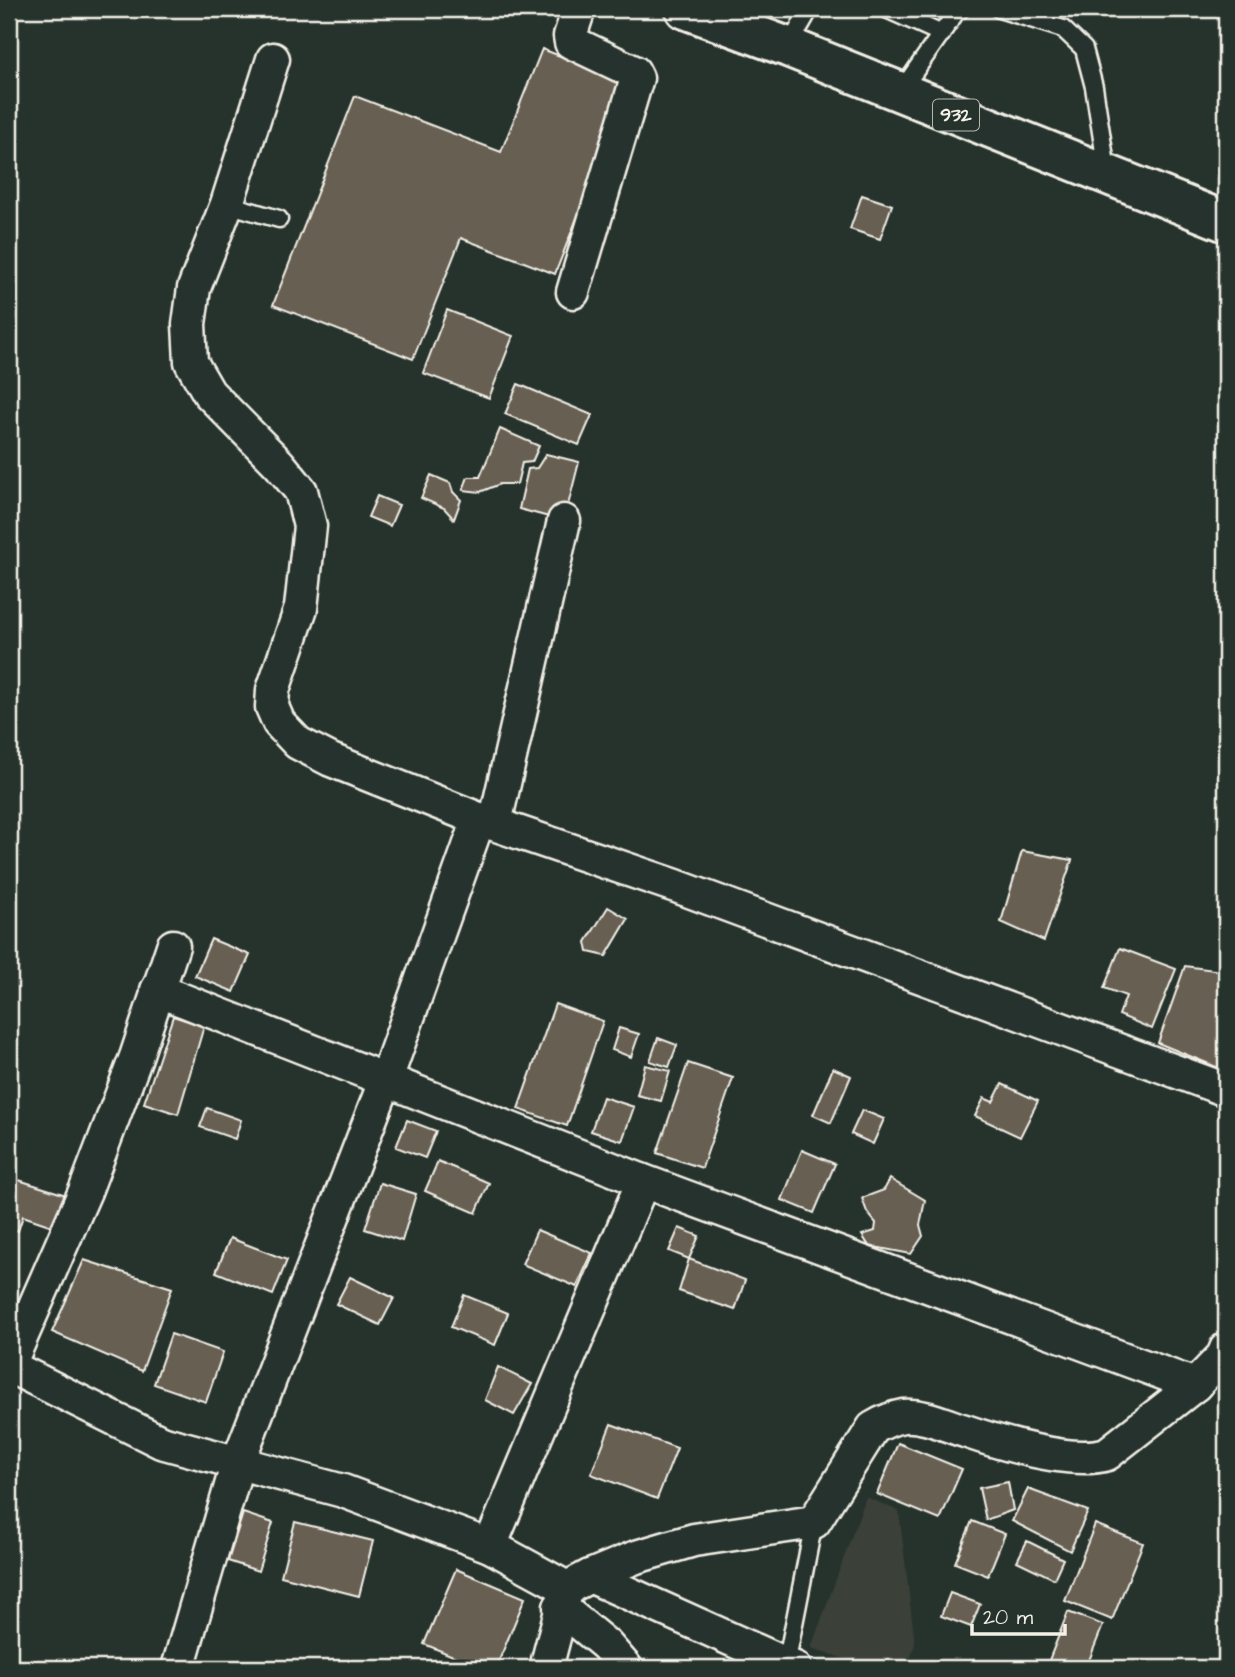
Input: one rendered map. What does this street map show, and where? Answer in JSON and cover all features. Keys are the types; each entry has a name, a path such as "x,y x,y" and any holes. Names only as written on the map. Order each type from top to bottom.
{"main road":[{"name":"932","path":"685,9 788,47 1226,222"}],"street":[{"path":"573,292 637,78 634,72 571,42 570,36 579,9"},
{"path":"273,59 227,204 194,288 189,324 191,362 209,393 279,464 301,491 310,526 301,608 273,690 272,707 279,723 298,743 331,760 487,821 676,886 1226,1090"},
{"path":"178,1668 238,1462 487,821 564,521"},
{"path":"173,946 136,1057 86,1189 9,1365 161,1442 343,1492 490,1546 572,1590 772,1664"},
{"path":"157,990 643,1181 1195,1385"},
{"path":"490,1546 643,1181"},
{"path":"546,1668 572,1590 636,1557 694,1540 814,1522 873,1428 887,1420 903,1416 921,1417 989,1440 1052,1454 1094,1458 1107,1454 1128,1439 1195,1385 1223,1356 1226,1349"},
{"path":"572,1590 606,1645 626,1668"}],"lane":[{"path":"788,47 810,9"},
{"path":"886,9 942,34"},
{"path":"900,93 961,9"},
{"path":"999,9 1063,29 1084,49 1094,88 1108,175"},
{"path":"227,204 279,219"},
{"path":"772,1664 814,1522"}],"shaded area":[{"path":"866,1497 899,1511 915,1644 907,1668 873,1668 811,1648"}],"building":[{"path":"542,49 630,83 555,274 461,238 413,359 273,305 355,96 501,152"},
{"path":"862,195 892,205 880,239 850,229"},
{"path":"447,310 513,336 489,398 423,373"},
{"path":"518,384 592,415 579,445 505,414"},
{"path":"500,429 539,446 532,462 522,463 517,484 500,484 480,492 463,490 468,477 480,477"},
{"path":"546,454 579,462 564,521 519,509 528,469 537,468"},
{"path":"431,475 450,483 453,492 461,500 454,519 444,508 421,498"},
{"path":"377,496 399,505 390,526 368,517"},
{"path":"1022,851 1072,860 1044,941 1001,922"},
{"path":"608,907 628,919 606,956 588,952 586,942"},
{"path":"211,939 250,955 234,992 195,976"},
{"path":"1120,948 1176,969 1152,1029 1119,1015 1126,996 1104,988"},
{"path":"1226,951 1226,1071 1158,1043 1185,966 1221,971"},
{"path":"555,1004 603,1021 567,1126 518,1109"},
{"path":"173,1016 204,1026 178,1114 144,1103"},
{"path":"619,1028 639,1034 631,1057 612,1050"},
{"path":"658,1038 677,1045 669,1067 650,1061"},
{"path":"688,1063 733,1078 702,1168 657,1153"},
{"path":"645,1065 670,1071 661,1101 637,1095"},
{"path":"833,1068 851,1076 831,1123 813,1115"},
{"path":"1002,1084 1038,1101 1020,1137 975,1116 984,1098 993,1102"},
{"path":"603,1097 634,1107 622,1141 591,1131"},
{"path":"207,1108 241,1120 235,1139 200,1127"},
{"path":"862,1110 884,1119 873,1144 851,1134"},
{"path":"407,1120 436,1131 425,1158 396,1147"},
{"path":"802,1150 835,1164 814,1213 782,1200"},
{"path":"438,1161 489,1183 476,1213 425,1191"},
{"path":"9,1177 66,1195 55,1227 23,1216 18,1231 9,1228"},
{"path":"890,1179 925,1200 920,1225 923,1236 911,1254 869,1246 862,1235 875,1231 876,1223 867,1212 862,1198 884,1190"},
{"path":"380,1183 416,1194 402,1241 365,1229"},
{"path":"679,1228 699,1236 689,1259 669,1251"},
{"path":"537,1230 592,1253 577,1287 522,1264"},
{"path":"230,1238 287,1260 273,1295 216,1272"},
{"path":"689,1259 745,1280 735,1310 679,1291"},
{"path":"84,1260 172,1288 142,1371 52,1332"},
{"path":"350,1277 394,1298 380,1325 336,1304"},
{"path":"464,1295 508,1313 495,1345 451,1327"},
{"path":"171,1334 223,1352 206,1402 154,1384"},
{"path":"498,1367 532,1384 514,1415 485,1400"},
{"path":"611,1424 677,1448 657,1499 591,1474"},
{"path":"898,1443 962,1469 940,1520 877,1494"},
{"path":"1008,1482 1013,1510 986,1520 979,1488"},
{"path":"1028,1489 1088,1511 1070,1551 1012,1521"},
{"path":"243,1513 273,1523 258,1571 228,1561"},
{"path":"972,1521 1005,1534 988,1576 955,1563"},
{"path":"295,1522 373,1541 359,1596 281,1576"},
{"path":"1095,1524 1143,1543 1112,1620 1065,1601"},
{"path":"1027,1541 1063,1559 1054,1579 1017,1561"},
{"path":"456,1569 525,1598 496,1668 482,1668 424,1644"},
{"path":"950,1593 980,1604 971,1627 941,1616"},
{"path":"1068,1612 1103,1625 1086,1668 1046,1668"}]}
